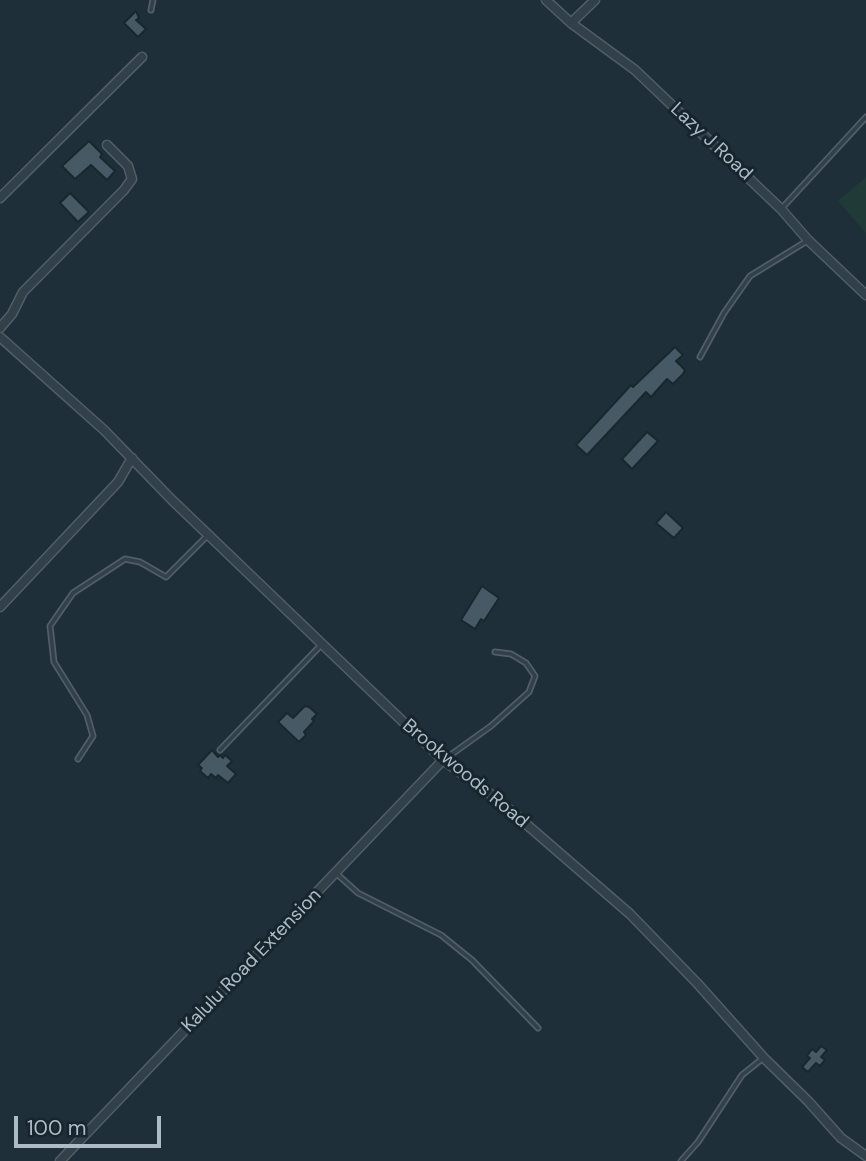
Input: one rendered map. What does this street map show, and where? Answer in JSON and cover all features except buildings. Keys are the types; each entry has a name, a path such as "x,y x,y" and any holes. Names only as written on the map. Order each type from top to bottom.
{"street":[{"name":"Lazy J Road","path":"546,0 571,23 635,71 781,209 808,240 866,295"},
{"path":"571,23 594,0"},
{"path":"0,198 142,57"},
{"path":"0,328 12,314 23,292 132,179 128,166 107,145"},
{"name":"Brookwoods Road","path":"0,337 104,430 208,535 443,760 496,798 630,914 841,1138 866,1156"},
{"path":"0,607 118,482 132,458"},
{"name":"Kalulu Road Extension","path":"60,1161 443,760"}],"lane":[{"path":"150,10 153,0"},
{"path":"781,209 866,117"},
{"path":"699,356 750,276 808,240"},
{"path":"78,759 93,736 87,715 54,662 50,626 73,593 125,559 140,562 166,577 208,535"},
{"path":"220,750 321,644"},
{"path":"443,760 491,726 529,692 535,676 526,663 511,653 495,652"},
{"path":"336,872 358,893 441,935 472,961 538,1028"},
{"path":"681,1161 698,1142 742,1075 764,1058"}],"green space":[{"path":"866,177 866,233 838,201"}]}
